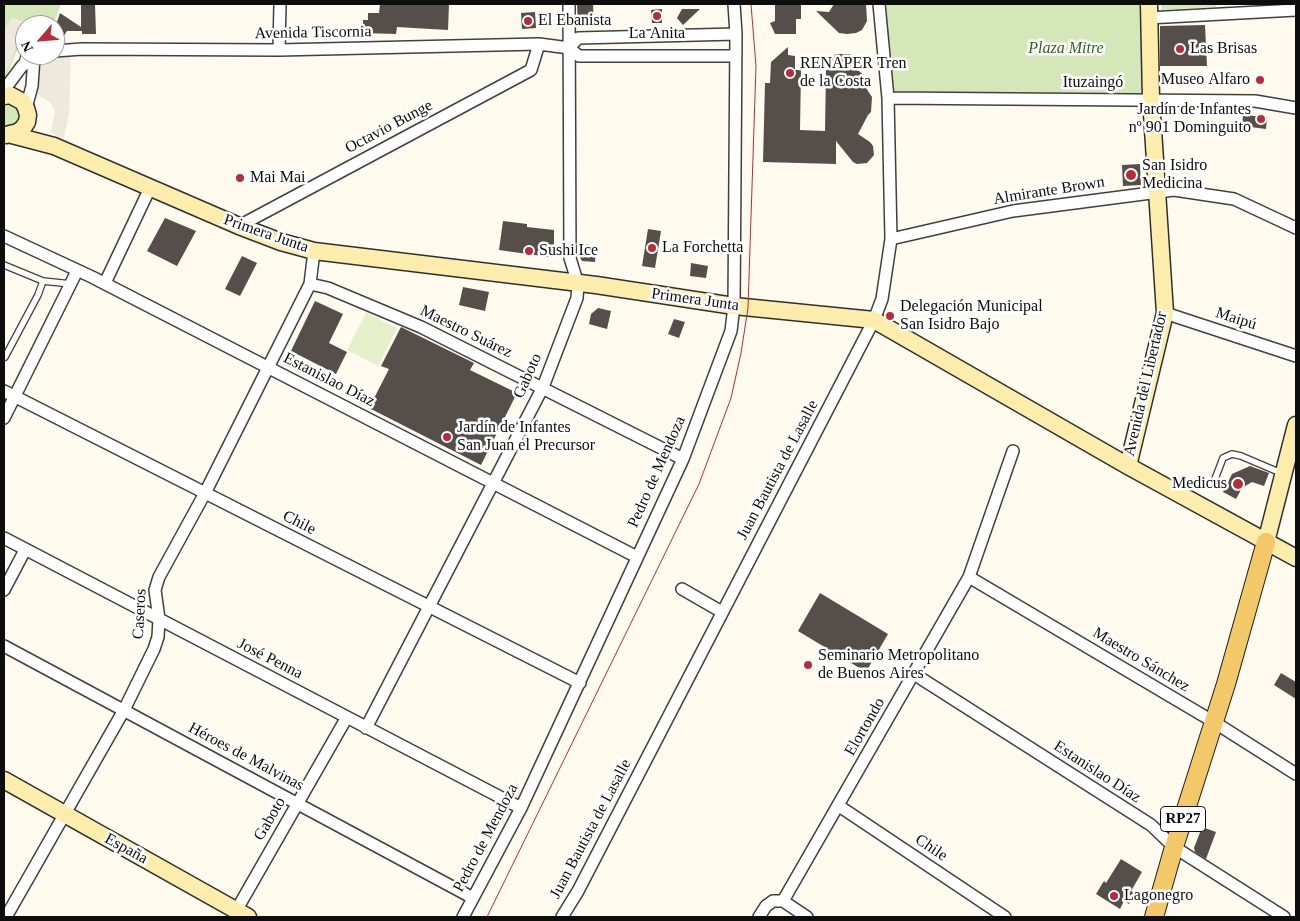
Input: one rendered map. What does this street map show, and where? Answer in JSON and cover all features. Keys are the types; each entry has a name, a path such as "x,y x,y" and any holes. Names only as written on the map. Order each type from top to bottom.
{"main road":[{"name":"RP27","path":"1154,917 1214,722 1266,542"}],"street":[{"path":"278,50 280,4"},
{"name":"Gaboto","path":"366,728 543,388 577,298 578,284 570,258 569,4"},
{"name":"Pedro de Mendoza","path":"463,917 521,808 683,459 731,331 734,306 736,34 734,4"},
{"name":"Juan Bautista de Lasalle","path":"562,917 578,891 874,320 882,299 891,239 888,98 879,4"},
{"path":"1149,11 1296,10"},
{"name":"Avenida del Libertador","path":"1128,466 1165,313 1151,99 1149,11"},
{"path":"569,48 578,38 736,34"},
{"name":"Avenida Tiscornia","path":"65,50 278,50 539,44 569,48 579,56 735,56"},
{"name":"Octavio Bunge","path":"239,226 531,70 539,44"},
{"path":"4,90 23,65"},
{"path":"8,135 24,128 32,86 32,65"},
{"path":"4,96 17,98 27,111"},
{"name":"Ituzaingó","path":"888,98 1254,101 1296,108"},
{"name":"Primera Junta","path":"27,111 39,132 54,146"},
{"name":"Primera Junta","path":"8,135 54,146 239,226 281,242 314,251 578,284 734,306 874,320 1128,466 1296,558"},
{"path":"105,283 150,188"},
{"name":"Almirante Brown","path":"891,239 1013,211 1174,190 1234,199 1296,228"},
{"name":"Estanislao Díaz","path":"4,236 105,283 637,557"},
{"name":"Caseros","path":"6,917 124,710 154,649 158,637 159,620 156,590 159,576 205,493 310,284 314,251"},
{"path":"4,418 77,271"},
{"name":"Maestro Suárez","path":"310,284 328,288 421,327 683,459"},
{"name":"Maipú","path":"1165,313 1296,356"},
{"name":"Chile","path":"4,391 580,683"},
{"name":"RP27","path":"1266,542 1296,425"},
{"name":"Elortondo","path":"783,901 969,577 1012,451"},
{"name":"José Penna","path":"4,538 521,808"},
{"path":"4,590 25,550"},
{"name":"Maestro Sánchez","path":"969,577 1214,722 1296,774"},
{"path":"682,588 722,612"},
{"name":"Héroes de Malvinas","path":"4,646 473,898"},
{"name":"Estanislao Díaz","path":"914,674 1151,825 1174,847 1284,917"},
{"name":"Gaboto","path":"242,914 298,803 347,717"},
{"name":"España","path":"4,780 242,914"},
{"name":"Chile","path":"839,806 1005,917"},
{"path":"759,917 766,906 773,901 783,901 807,917"}],"lane":[{"path":"4,265 43,281 72,284"},
{"path":"5,357 38,295 43,281"},
{"path":"1215,479 1223,458 1232,454 1283,474"}],"green space":[{"path":"4,4 61,4 57,15 15,15 15,55 4,81"},
{"name":"Plaza Mitre","path":"885,4 1144,4 1144,94 893,93"},
{"path":"1162,4 1217,4 1216,7 1161,10"},
{"path":"6,101 21,110 19,124 4,129 4,102"},
{"path":"366,313 397,328 378,366 347,350"}],"shaded area":[{"path":"12,18 15,19 15,50 4,75 4,30"},
{"path":"71,53 69,114 63,142 51,132 55,111 51,103 35,93 38,65 65,65 65,54"}],"building":[{"path":"81,4 95,4 96,34 82,34 82,31 67,31 65,34 65,16 81,27"},
{"path":"380,4 449,4 448,30 397,27 396,34 363,33 363,20 368,20 368,13 379,13"},
{"path":"577,4 593,4 594,27 578,27"},
{"path":"775,4 801,4 801,19 796,19 796,34 775,34 770,23 775,21"},
{"path":"834,4 866,4 867,21 862,30 856,33 839,33 816,11 829,12"},
{"name":"La Anita","path":"662,9 662,23 652,23 651,10"},
{"path":"682,9 700,9 683,25 677,18"},
{"name":"El Ebanista","path":"535,12 536,28 522,29 521,13"},
{"name":"Las Brisas","path":"1205,25 1207,66 1160,66 1160,26"},
{"path":"788,47 788,55 795,56 795,70 801,70 800,130 825,131 826,70 828,70 829,61 836,54 850,54 856,61 856,69 864,75 864,85 872,97 871,112 858,134 873,146 874,155 867,163 857,164 853,162 836,141 836,164 763,162 765,83 770,83 771,62"},
{"path":"1243,115 1267,117 1266,129 1242,126"},
{"name":"San Isidro Medicina","path":"1140,164 1141,185 1123,186 1122,165"},
{"path":"165,218 196,231 177,266 147,251"},
{"path":"503,221 527,224 527,227 554,230 554,253 549,257 499,250"},
{"name":"La Forchetta","path":"648,229 661,231 655,268 642,266"},
{"path":"580,244 591,245 590,248 596,249 595,262 582,261 579,256"},
{"path":"242,256 257,263 240,296 225,289"},
{"path":"691,263 708,266 706,278 690,276"},
{"path":"463,287 489,292 485,311 459,305"},
{"path":"315,301 343,314 329,343 347,352 336,374 291,351"},
{"path":"598,308 611,311 607,329 589,324 591,314"},
{"path":"674,319 685,322 679,338 668,334"},
{"path":"401,327 474,363 470,370 517,393 481,465 369,408 389,369 381,366"},
{"name":"Medicus","path":"1250,466 1269,473 1264,486 1252,482 1242,488 1236,499 1223,492 1232,474"},
{"path":"820,593 888,634 866,672 798,631"},
{"path":"1281,673 1296,682 1296,699 1274,685"},
{"path":"1202,827 1216,832 1206,859 1195,852 1194,848"},
{"path":"1121,859 1142,872 1131,891 1135,893 1129,904 1124,901 1120,909 1096,894 1104,881 1106,883"}],"tram line":[{"path":"487,917 699,484 731,398 748,308 756,66 751,4"}],"place":[{"name":"La Anita","path":"657,16"},
{"name":"El Ebanista","path":"528,21"},
{"name":"Las Brisas","path":"1180,49"},
{"name":"RENAPER Tren de la Costa","path":"790,73"},
{"name":"Museo Alfaro","path":"1260,80"},
{"name":"Jardín de Infantes nº 901 Dominguito","path":"1261,119"},
{"name":"San Isidro Medicina","path":"1131,175"},
{"name":"Mai Mai","path":"240,178"},
{"name":"La Forchetta","path":"652,248"},
{"name":"Sushi Ice","path":"529,251"},
{"name":"Delegación Municipal San Isidro Bajo","path":"890,316"},
{"name":"Jardín de Infantes San Juan el Precursor","path":"447,437"},
{"name":"Medicus","path":"1238,484"},
{"name":"Seminario Metropolitano de Buenos Aires","path":"808,665"},
{"name":"Lagonegro","path":"1114,896"}]}
